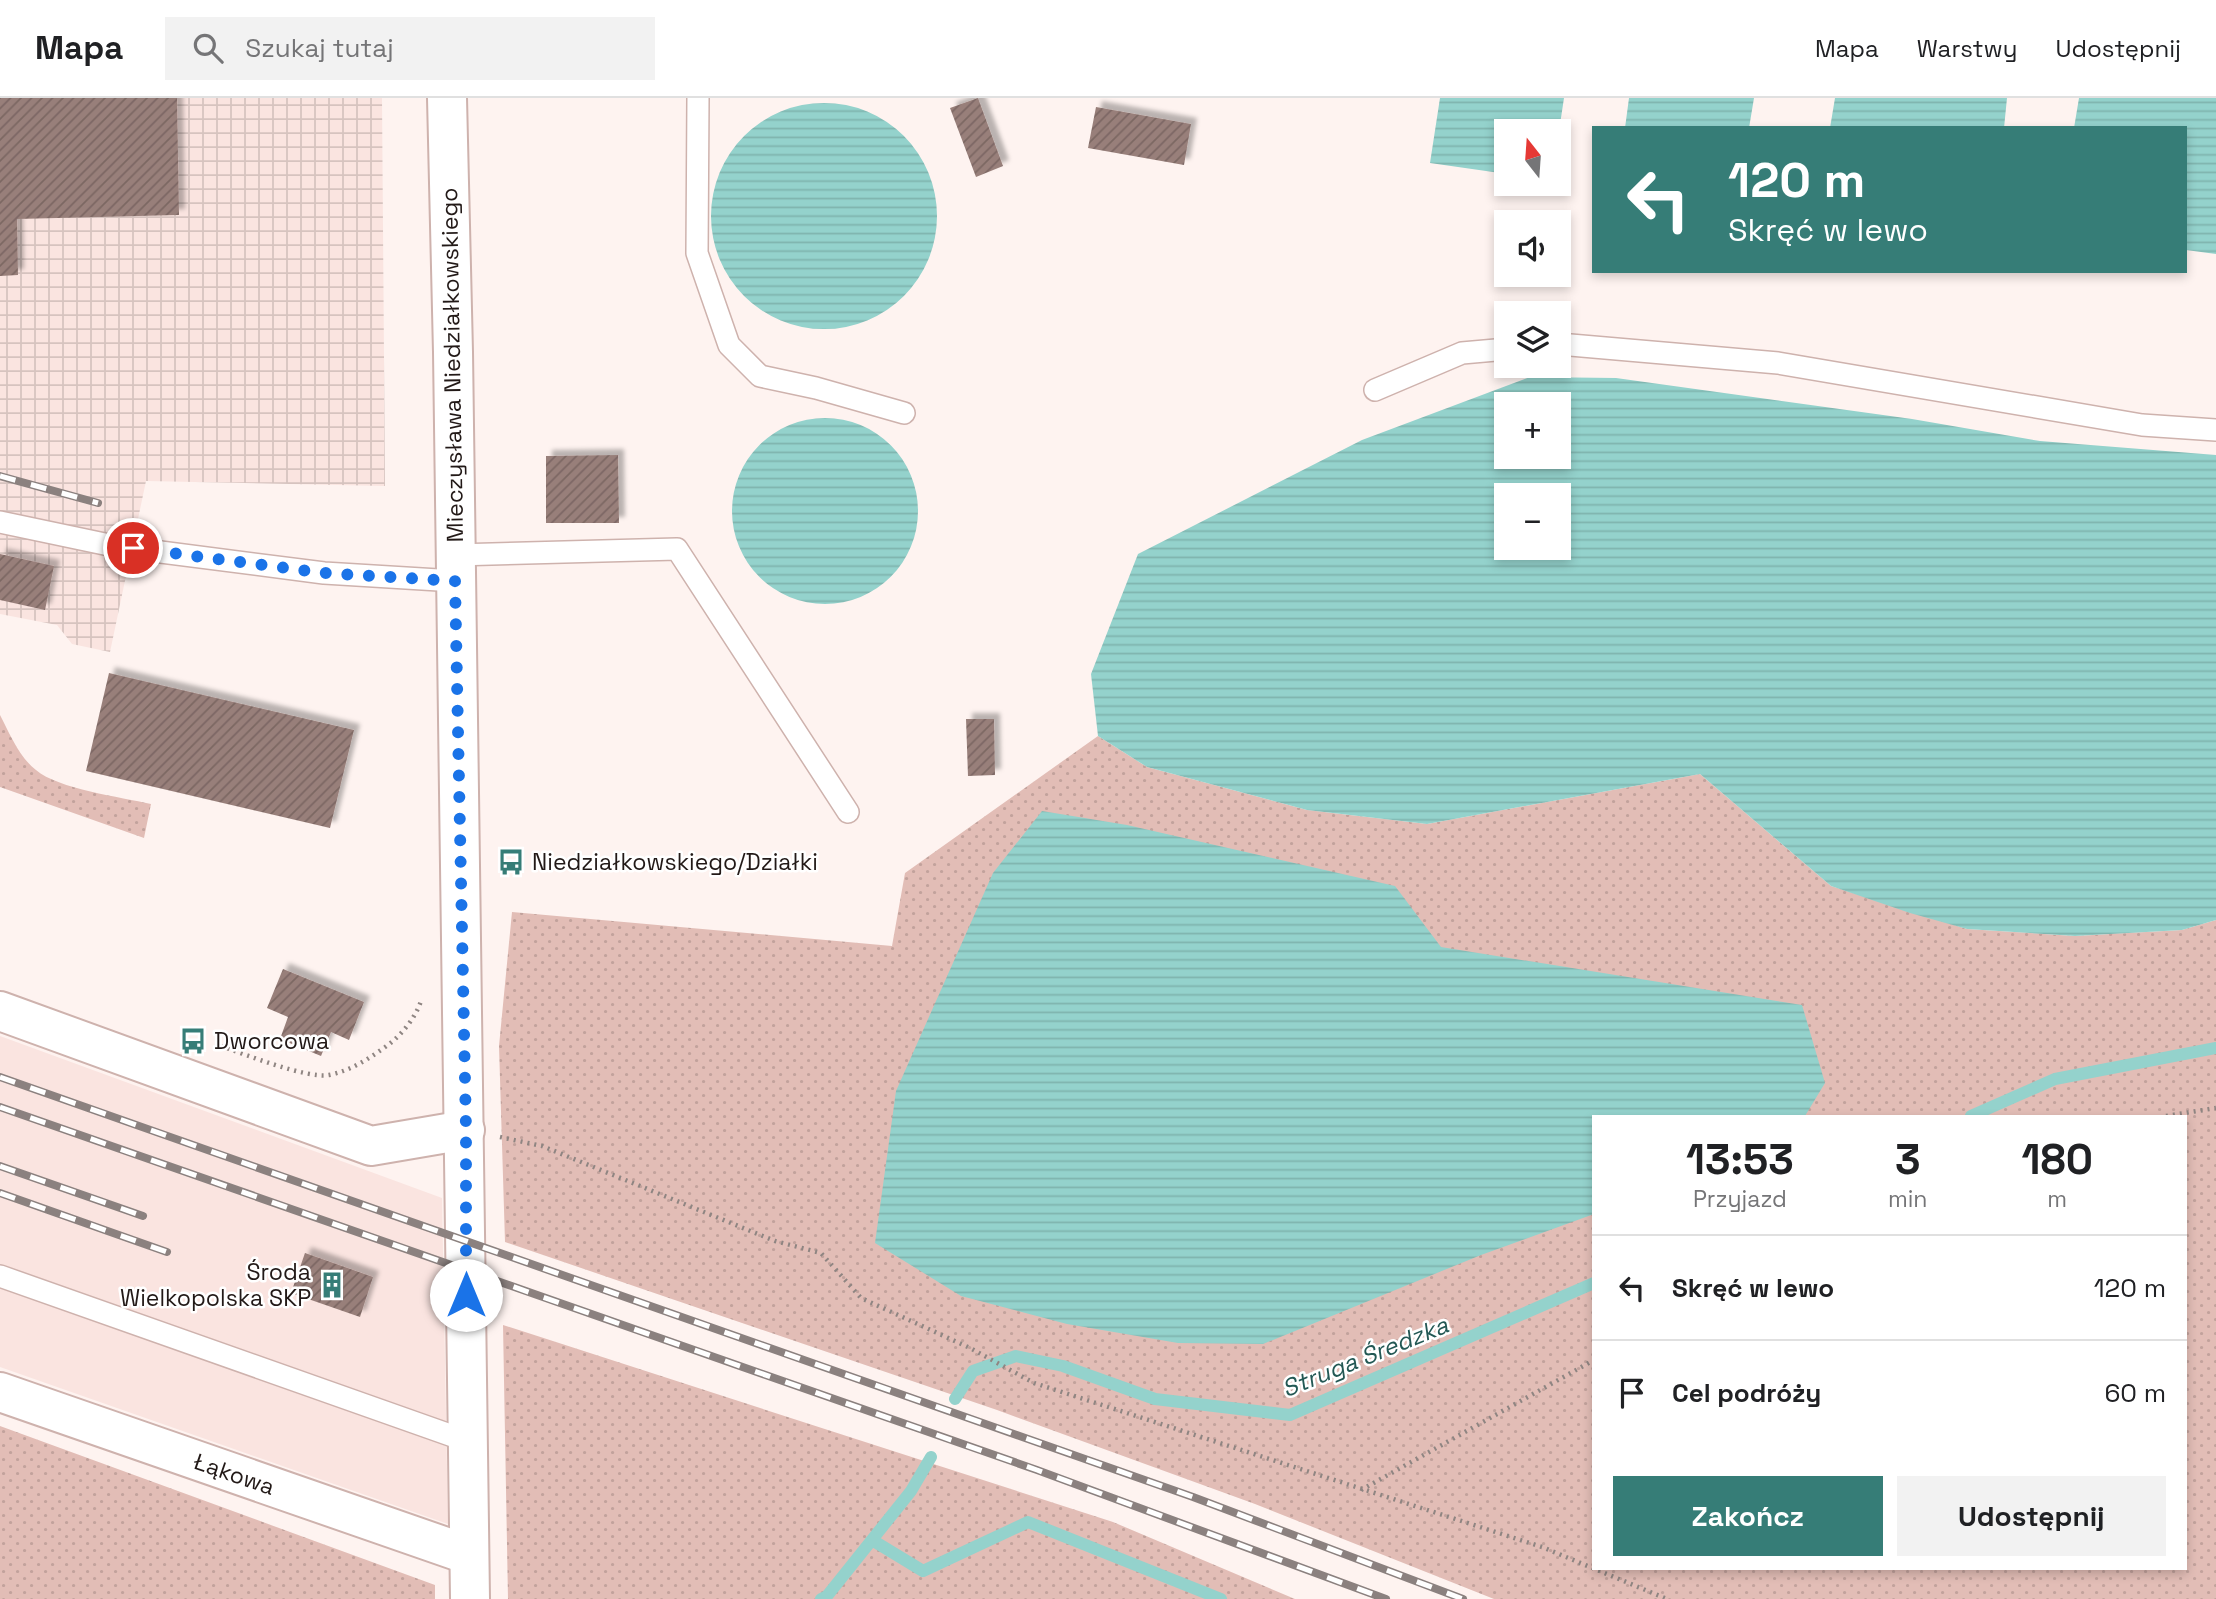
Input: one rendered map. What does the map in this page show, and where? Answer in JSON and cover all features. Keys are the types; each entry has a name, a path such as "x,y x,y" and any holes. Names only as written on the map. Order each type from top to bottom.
{"street":[{"name":"Mieczysława Niedziałkowskiego","path":"447,98 466,1130 470,1599"},
{"path":"0,1011 371,1146 466,1130"},
{"name":"Łąkowa","path":"0,1392 469,1555"}],"lane":[{"path":"698,98 697,253 729,345 760,376 816,388 904,413"},
{"path":"1571,345 1778,363 2142,425 2216,429"},
{"path":"1375,390 1462,354 1494,350"},
{"path":"0,522 114,546 324,573 455,568 677,550 848,812"},
{"path":"0,1276 467,1441"}],"path":[{"path":"219,1046 284,1068 326,1076 358,1066 389,1045 416,1016 423,996"},
{"path":"2171,1115 2216,1108"},
{"path":"466,1130 542,1146 775,1241 821,1253 861,1298 970,1348 1034,1383 1542,1547 1592,1568"},
{"path":"1361,1490 1592,1361"},
{"path":"1597,1570 1667,1599"}],"shaded area":[{"path":"0,98 382,98 385,486 146,481 110,652 72,644 57,625 0,614"},
{"path":"0,715 25,759 46,777 74,787 151,804 144,838 0,787"},
{"path":"1098,736 1147,767 1307,810 1427,824 1700,774 1831,886 1967,929 2075,936 2182,930 2216,920 2216,1599 1494,1599 1255,1504 997,1410 505,1242 499,1046 512,912 892,946 905,873"},
{"path":"0,1036 442,1198 448,1524 0,1367"},
{"path":"503,1325 1113,1522 1295,1599 508,1599"},
{"path":"0,1426 435,1585 435,1599 0,1599"}],"water":[{"path":"1440,98 1564,98 1561,119 1494,119 1494,172 1430,163"},
{"path":"1629,98 1754,98 1749,126 1625,126"},
{"path":"1835,98 2007,98 2004,126 1830,126"},
{"path":"2079,98 2216,98 2216,254 2187,250 2187,126 2074,126"},
{"path":"835,103 857,107 877,116 896,128 912,144 933,183 937,216 933,249 929,259 912,288 896,304 857,325 813,329 791,325 771,316 752,304 736,288 715,249 711,205 715,183 724,163 736,144 752,128 791,107"},
{"path":"1527,378 1616,378 1912,419 2040,441 2216,455 2216,920 2182,930 2075,936 1967,929 1910,913 1831,886 1700,774 1427,824 1307,810 1147,767 1098,736 1091,674 1138,554 1362,440"},
{"path":"825,418 861,425 891,445 911,475 918,511 911,547 891,577 861,597 825,604 789,597 759,577 739,547 732,511 739,475 759,445 789,425"},
{"path":"1042,811 1127,825 1395,886 1441,947 1802,1005 1825,1083 1806,1115 1592,1115 1592,1215 1481,1255 1263,1344 1178,1343 1067,1324 961,1296 875,1243 896,1091 993,873"}],"building":[{"path":"0,98 177,98 179,215 17,219 18,275 0,276"},
{"path":"978,98 1003,166 976,177 950,108"},
{"path":"1096,107 1191,124 1184,165 1088,148"},
{"path":"618,455 619,523 546,523 546,456"},
{"path":"0,554 54,566 45,610 0,600"},
{"path":"109,673 354,730 330,828 86,771"},
{"path":"966,719 994,719 995,775 968,776"},
{"path":"283,969 364,1002 349,1040 331,1032 321,1056 280,1039 288,1017 267,1008"},
{"name":"Środa Wielkopolska SKP","path":"305,1253 373,1277 360,1317 291,1293"}],"waterway":[{"name":"Struga Średzka","path":"1973,1115 2055,1079 2216,1048"},
{"name":"Struga Średzka","path":"955,1399 973,1371 1016,1356 1063,1366 1155,1399 1290,1415 1592,1284"},
{"name":"Struga Średzka","path":"821,1599 827,1596 911,1491 931,1457"},
{"path":"872,1540 923,1571 1028,1522 1221,1599"}],"railway":[{"path":"0,476 98,503"},
{"path":"0,1077 1193,1497 1463,1599"},
{"path":"0,1107 1037,1470 1386,1599"},
{"path":"0,1166 143,1216"},
{"path":"0,1193 167,1252"}],"place":[{"name":"Niedziałkowskiego/Działki","path":"511,862"},
{"name":"Dworcowa","path":"193,1041"},
{"name":"Środa Wielkopolska SKP","path":"332,1285"}],"route":[{"path":"133,548 324,573 455,581 466,1130 466,1295"}]}
